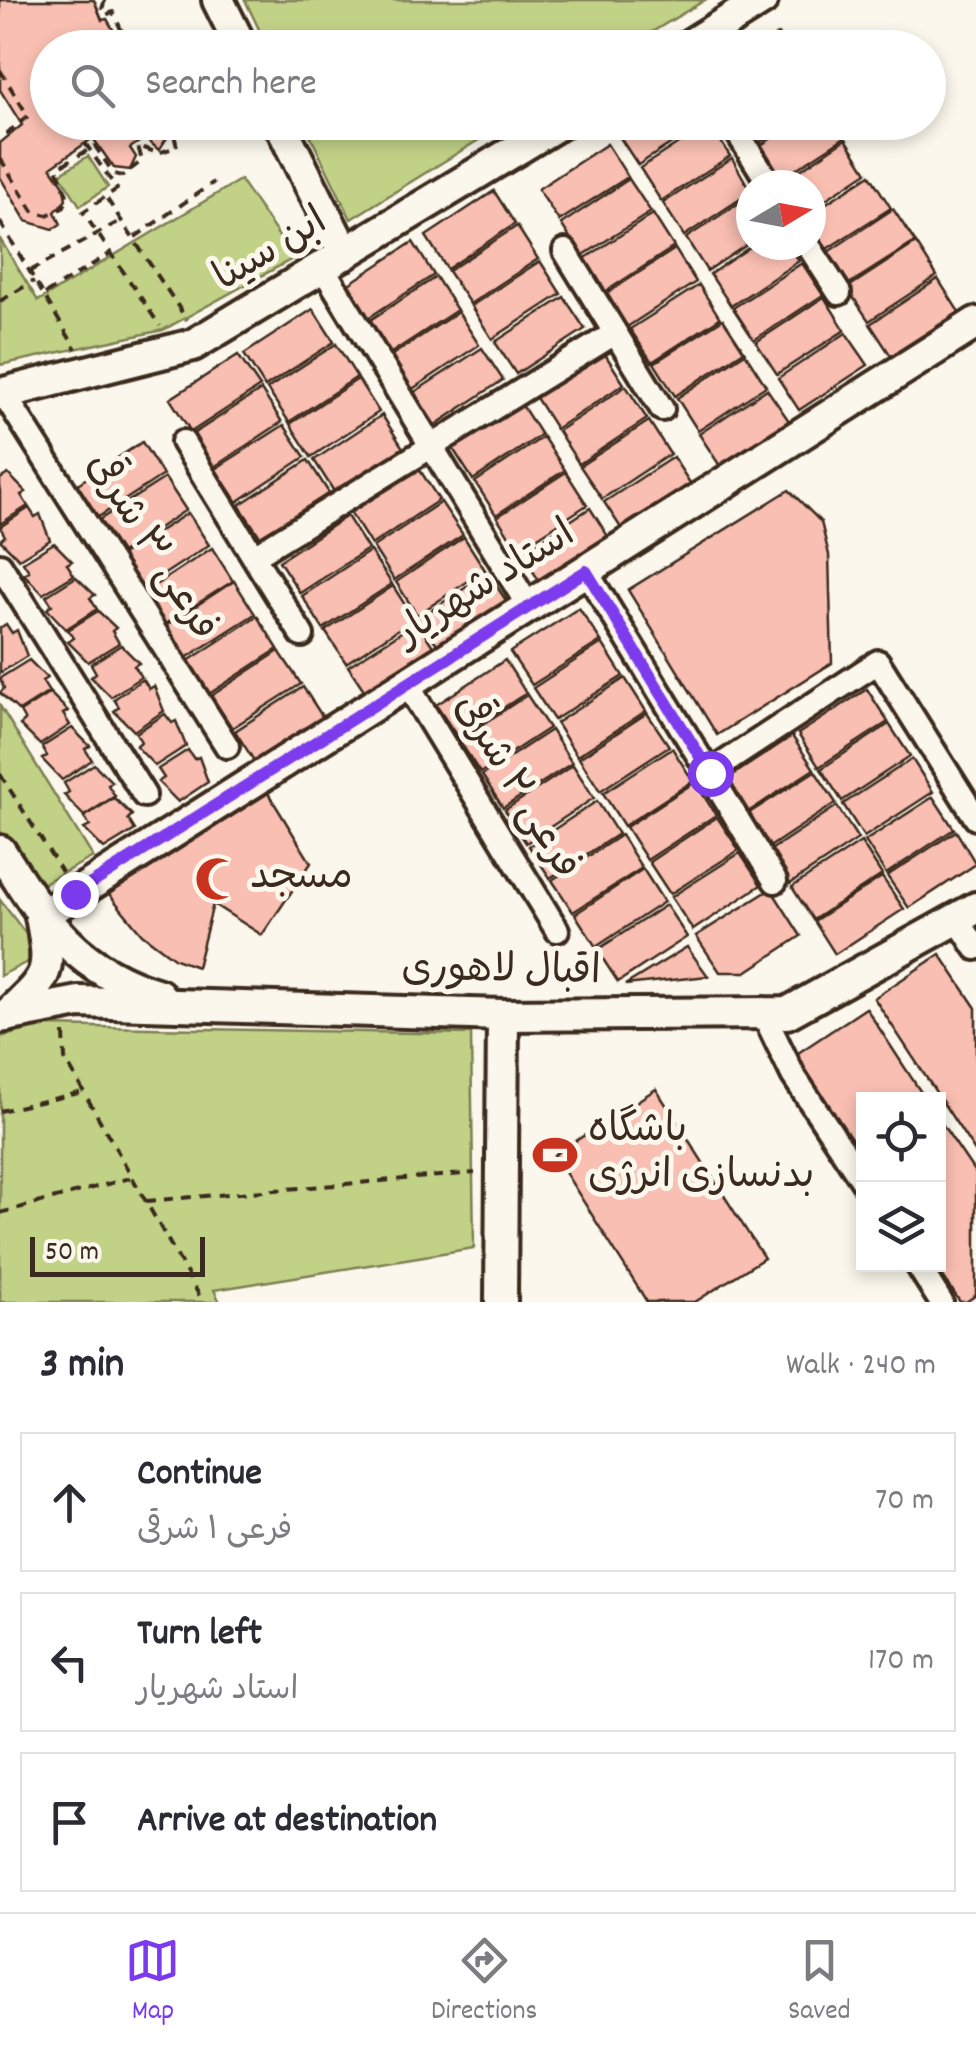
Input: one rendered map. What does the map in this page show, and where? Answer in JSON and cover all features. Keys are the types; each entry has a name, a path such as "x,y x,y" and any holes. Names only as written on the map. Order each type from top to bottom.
{"street":[{"path":"218,0 233,30"},
{"path":"714,30 762,0"},
{"path":"286,140 334,261 432,446 529,607"},
{"name":"ابن سینا","path":"2,394 92,374 188,346 532,140"},
{"path":"741,140 760,170"},
{"path":"565,251 662,409"},
{"path":"818,260 839,293"},
{"name":"استاد شهریار","path":"41,916 976,323"},
{"path":"254,556 615,334"},
{"name":"فرعی ۳ شرقی","path":"2,394 227,746"},
{"path":"183,442 302,634"},
{"path":"0,564 144,795"},
{"path":"586,571 775,881"},
{"path":"710,773 878,662 976,818"},
{"name":"فرعی ۲ شرقی","path":"407,684 557,930"},
{"path":"0,852 41,916 83,960 128,986 196,1006"},
{"path":"967,914 976,948"},
{"name":"اقبال لاهوری","path":"3,1016 79,1002 503,1015 787,1013 967,914"},
{"path":"3,1016 42,982 49,958 41,916"},
{"path":"763,1013 793,1075 863,1182"},
{"path":"501,1302 503,1015"},
{"path":"922,1272 942,1302"}],"path":[{"path":"104,0 102,9 106,15 113,12 121,30"},
{"path":"0,70 28,116 0,140"},
{"path":"0,158 32,212 48,216 63,208 68,198 57,168 96,146 114,174 122,176 142,162 138,146 158,153 177,147 175,140"},
{"path":"85,143 117,189 83,212 111,254 188,346"},
{"path":"135,237 214,182"},
{"path":"105,197 135,237 188,346"},
{"path":"30,271 122,220"},
{"path":"0,222 92,374"},
{"path":"45,294 111,254"},
{"path":"0,302 36,280"},
{"path":"0,774 62,873"},
{"path":"64,1026 64,1059 203,1302"},
{"path":"0,1111 84,1092"},
{"path":"146,1202 503,1170"},
{"path":"0,1213 132,1177"}],"green space":[{"path":"245,0 705,0 655,30 259,30"},
{"path":"312,140 479,140 351,219"},
{"path":"88,156 108,187 80,206 60,174"},
{"path":"240,180 294,258 163,330 0,365 0,239 38,301"},
{"path":"0,706 93,857 36,887 0,831"},
{"path":"0,900 26,934 29,961 0,976"},
{"path":"44,1026 471,1034 474,1248 214,1290 220,1302 0,1302 0,1037"}],"building":[{"path":"0,0 94,0 102,20 107,19 113,30 30,30 30,140 90,140 51,167 64,186 66,200 55,212 61,224 53,229 26,221 0,177 0,143 22,125 0,90"},
{"path":"94,140 142,140 130,148 136,157 130,170 114,168"},
{"path":"147,140 165,140 159,150"},
{"path":"622,140 676,140 638,165"},
{"path":"683,140 720,140 730,156 661,201 640,168"},
{"path":"769,140 840,140 794,170 768,170 755,149"},
{"path":"847,140 867,172 826,199 826,170 800,170"},
{"path":"607,144 628,177 559,221 538,189"},
{"path":"732,158 739,170 736,202 684,236 663,203"},
{"path":"870,175 891,208 826,249 826,203"},
{"path":"629,179 651,212 582,256 561,224"},
{"path":"494,191 515,224 447,269 426,236"},
{"path":"736,205 736,252 707,271 686,238"},
{"path":"893,209 915,242 846,286 826,253"},
{"path":"653,214 674,247 605,292 584,259"},
{"path":"517,226 538,259 470,304 448,271"},
{"path":"413,242 434,275 365,320 344,287"},
{"path":"916,243 937,276 869,321 847,288"},
{"path":"675,249 696,282 627,327 606,294"},
{"path":"736,256 736,260 799,261 731,306 710,274"},
{"path":"540,261 561,294 492,339 471,306"},
{"path":"802,263 823,295 754,340 733,308"},
{"path":"436,277 457,310 388,355 367,322"},
{"path":"938,279 959,312 891,356 870,324"},
{"path":"699,285 720,318 652,362 630,329"},
{"path":"564,297 585,329 516,374 495,342"},
{"path":"824,297 845,330 777,374 756,342"},
{"path":"313,309 334,342 265,387 244,354"},
{"path":"458,312 479,345 411,390 389,357"},
{"path":"723,319 744,351 675,396 654,363"},
{"path":"846,333 868,365 799,410 778,378"},
{"path":"336,344 357,377 289,422 267,389"},
{"path":"482,348 503,380 435,425 413,393"},
{"path":"603,351 624,384 556,429 535,396"},
{"path":"745,353 766,386 698,431 677,398"},
{"path":"238,355 260,387 191,432 170,399"},
{"path":"358,379 379,412 311,457 290,424"},
{"path":"626,386 647,419 579,464 558,431"},
{"path":"767,389 789,421 720,466 699,434"},
{"path":"261,390 282,422 214,467 193,434"},
{"path":"520,402 541,435 473,480 452,447"},
{"path":"382,415 403,448 335,493 314,460"},
{"path":"649,421 670,454 602,499 580,466"},
{"path":"284,425 305,457 237,502 215,469"},
{"path":"543,437 565,470 496,515 475,482"},
{"path":"142,442 163,475 94,520 73,487"},
{"path":"673,457 694,489 625,534 604,502"},
{"path":"308,460 329,493 261,538 239,505"},
{"path":"418,467 439,500 371,545 350,512"},
{"path":"566,472 587,505 518,550 497,517"},
{"path":"8,474 26,492 21,495 28,506 0,524 0,479"},
{"path":"165,478 186,510 118,555 96,522"},
{"path":"789,490 821,522 829,555 832,663 717,735 628,590"},
{"path":"441,502 463,535 394,580 373,547"},
{"path":"29,508 35,517 40,514 50,540 19,559 0,540 5,536 0,527"},
{"path":"590,508 611,541 542,585 521,553"},
{"path":"188,513 209,545 140,590 119,557"},
{"path":"347,516 368,549 300,593 279,561"},
{"path":"464,537 485,570 417,615 396,582"},
{"path":"54,543 72,561 67,564 74,575 43,594 24,574 29,571 23,562"},
{"path":"212,548 233,581 164,625 143,593"},
{"path":"370,551 392,584 323,629 302,596"},
{"path":"488,573 509,605 441,650 419,618"},
{"path":"76,577 95,595 90,598 97,609 66,629 47,609 52,605 46,596"},
{"path":"234,581 255,614 186,658 165,626"},
{"path":"393,586 414,619 346,663 325,631"},
{"path":"579,608 601,641 532,685 510,652"},
{"path":"98,611 116,628 112,631 119,643 88,662 68,642 74,638 68,630"},
{"path":"257,616 278,649 209,694 188,661"},
{"path":"417,622 438,654 370,699 348,666"},
{"path":"6,624 12,633 17,630 27,656 0,673 0,628"},
{"path":"602,643 623,676 554,720 533,688"},
{"path":"121,645 139,663 134,666 141,677 111,697 91,677 96,673 91,664"},
{"path":"279,651 301,684 232,728 211,696"},
{"path":"29,660 47,678 42,681 49,692 19,711 0,693 4,688 0,678"},
{"path":"505,660 526,693 458,738 436,705"},
{"path":"625,678 646,711 577,756 556,723"},
{"path":"143,679 149,689 154,686 164,711 134,731 114,711 119,707 114,699"},
{"path":"303,687 324,719 256,764 235,731"},
{"path":"867,689 888,722 819,767 798,734"},
{"path":"50,693 68,711 63,714 70,725 40,745 20,725 25,721 20,712"},
{"path":"527,695 549,728 480,773 459,740"},
{"path":"647,713 669,746 600,791 579,758"},
{"path":"165,714 172,723 176,721 186,746 155,766 136,746 141,742 136,733"},
{"path":"889,724 910,756 842,801 821,769"},
{"path":"72,728 90,746 85,749 92,760 62,780 42,759 47,756 42,747"},
{"path":"551,730 572,763 503,808 482,775"},
{"path":"792,736 814,769 745,814 724,781"},
{"path":"672,748 693,781 624,826 603,793"},
{"path":"188,750 194,759 199,757 208,782 178,802 158,782 164,778 158,769"},
{"path":"912,759 933,792 864,837 843,804"},
{"path":"94,764 112,782 108,785 115,796 84,816 64,795 69,792 64,783"},
{"path":"573,765 594,798 526,843 505,810"},
{"path":"815,771 836,803 768,848 746,815"},
{"path":"695,782 716,815 647,860 626,827"},
{"name":"مسجد","path":"268,793 311,863 262,935 213,904 197,967 175,959 142,934 109,894"},
{"path":"933,797 954,829 886,874 865,841"},
{"path":"114,798 132,815 128,819 135,830 104,849 84,829 90,826 84,817"},
{"path":"597,801 618,834 550,878 529,846"},
{"path":"837,806 858,839 790,884 769,851"},
{"path":"717,817 739,850 670,894 649,862"},
{"path":"956,831 976,864 909,908 887,876"},
{"path":"621,835 642,868 573,912 552,880"},
{"path":"861,842 882,875 813,920 792,887"},
{"path":"740,853 761,885 693,930 671,897"},
{"path":"643,869 664,902 596,947 575,914"},
{"path":"882,877 904,909 835,954 814,921"},
{"path":"771,889 801,936 746,972 720,972 696,936"},
{"path":"666,905 687,937 618,982 597,950"},
{"path":"687,947 708,976 625,985"},
{"path":"940,954 976,1008 976,1153 946,1107 946,1092 936,1092 874,998"},
{"path":"866,1008 921,1092 856,1092 856,1146 795,1055"},
{"path":"656,1089 764,1258 695,1302 647,1302 554,1155"},
{"path":"946,1130 976,1174 976,1295 960,1302 940,1272 946,1272"}],"place":[{"name":"مسجد","path":"217,879"},
{"name":"باشگاه بدنسازی انرژی","path":"555,1155"}],"route":[{"path":"75,894 586,571 710,773"}]}
